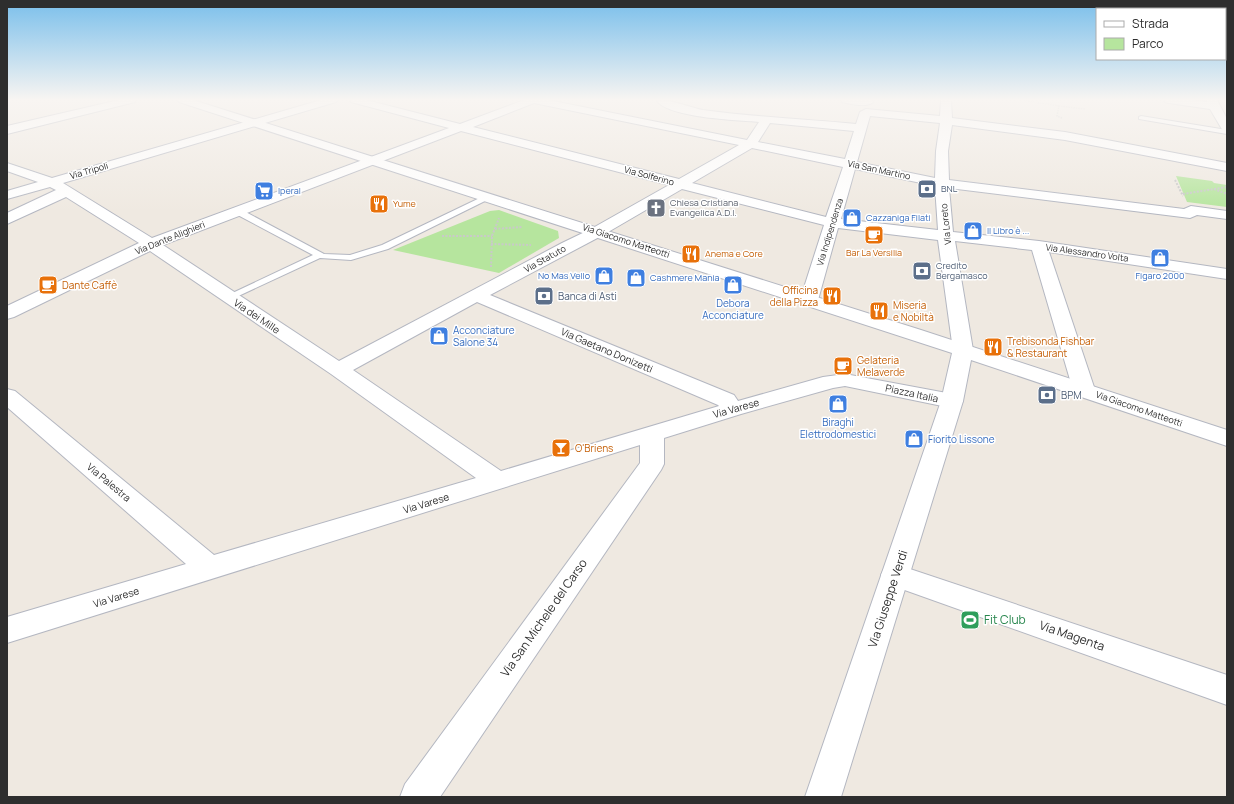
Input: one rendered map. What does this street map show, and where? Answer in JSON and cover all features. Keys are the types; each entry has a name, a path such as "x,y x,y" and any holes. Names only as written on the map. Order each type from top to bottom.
{"street":[{"name":"Via Tripoli","path":"7,195 59,186 209,138"},
{"name":"Via Giacomo Matteotti","path":"300,138 809,300 1227,438"},
{"name":"Via Dante Alighieri","path":"7,313 152,244 432,138"},
{"name":"Via Solferino","path":"501,138 832,223 946,237"},
{"name":"Via San Martino","path":"718,138 942,183 1227,215"},
{"path":"750,144 754,138"},
{"name":"Via Indipendenza","path":"809,300 857,138"},
{"name":"Via Loreto","path":"943,138 942,183 946,237 963,350"},
{"path":"1073,138 1227,167"},
{"name":"Via Statuto","path":"338,370 478,296 568,246 597,232 750,144"},
{"name":"Via dei Mille","path":"7,167 59,186 152,244 498,481"},
{"name":"Via Dante Alighieri","path":"336,173 364,168 394,167"},
{"path":"7,219 59,186"},
{"name":"Via Alessandro Volta","path":"946,237 1039,246 1227,274"},
{"path":"1039,246 1084,390"},
{"name":"Via Gaetano Donizetti","path":"478,296 726,400 733,409"},
{"name":"Piazza Italia","path":"845,380 952,401 963,350"},
{"name":"Via Varese","path":"7,630 733,409 831,382 845,380"},
{"name":"Via Palestra","path":"7,396 210,568"},
{"name":"Via Giuseppe Verdi","path":"824,797 952,401"},
{"name":"Via San Michele del Carso","path":"418,797 652,464 652,434"},
{"name":"Via Magenta","path":"895,575 1227,690"}],"lane":[{"path":"237,211 319,255 351,258 385,247 496,200"},
{"path":"229,297 319,255"}],"path":[{"path":"1183,194 1227,187"},
{"path":"1214,189 1227,194"},
{"path":"496,200 490,266 518,274"},
{"path":"406,237 492,236"}],"green space":[{"path":"1176,176 1212,181 1214,183 1227,185 1227,207 1187,202"},
{"path":"499,210 558,231 559,238 499,273 393,250 490,211"}],"place":[{"name":"BNL","path":"927,189"},
{"name":"Iperal","path":"264,191"},
{"name":"Yume","path":"379,204"},
{"name":"Chiesa Cristiana Evangelica A.D.I.","path":"656,208"},
{"name":"Cazzaniga Filati","path":"852,218"},
{"name":"Il Libro è ...","path":"973,231"},
{"name":"Bar La Versilia","path":"874,235"},
{"name":"Anema e Core","path":"691,254"},
{"name":"Figaro 2000","path":"1160,258"},
{"name":"Credito Bergamasco","path":"922,271"},
{"name":"No Mas Vello","path":"604,276"},
{"name":"Cashmere Mania","path":"636,278"},
{"name":"Dante Caffè","path":"48,285"},
{"name":"Debora Acconciature","path":"733,285"},
{"name":"Banca di Asti","path":"544,296"},
{"name":"Officina della Pizza","path":"832,296"},
{"name":"Miseria e Nobiltà","path":"879,311"},
{"name":"Acconciature Salone 34","path":"439,336"},
{"name":"Trebisonda Fishbar & Restaurant","path":"993,347"},
{"name":"Gelateria Melaverde","path":"843,366"},
{"name":"BPM","path":"1047,395"},
{"name":"Biraghi Elettrodomestici","path":"838,404"},
{"name":"Fiorito Lissone","path":"914,439"},
{"name":"O'Briens","path":"561,448"},
{"name":"Fit Club","path":"970,620"}]}
